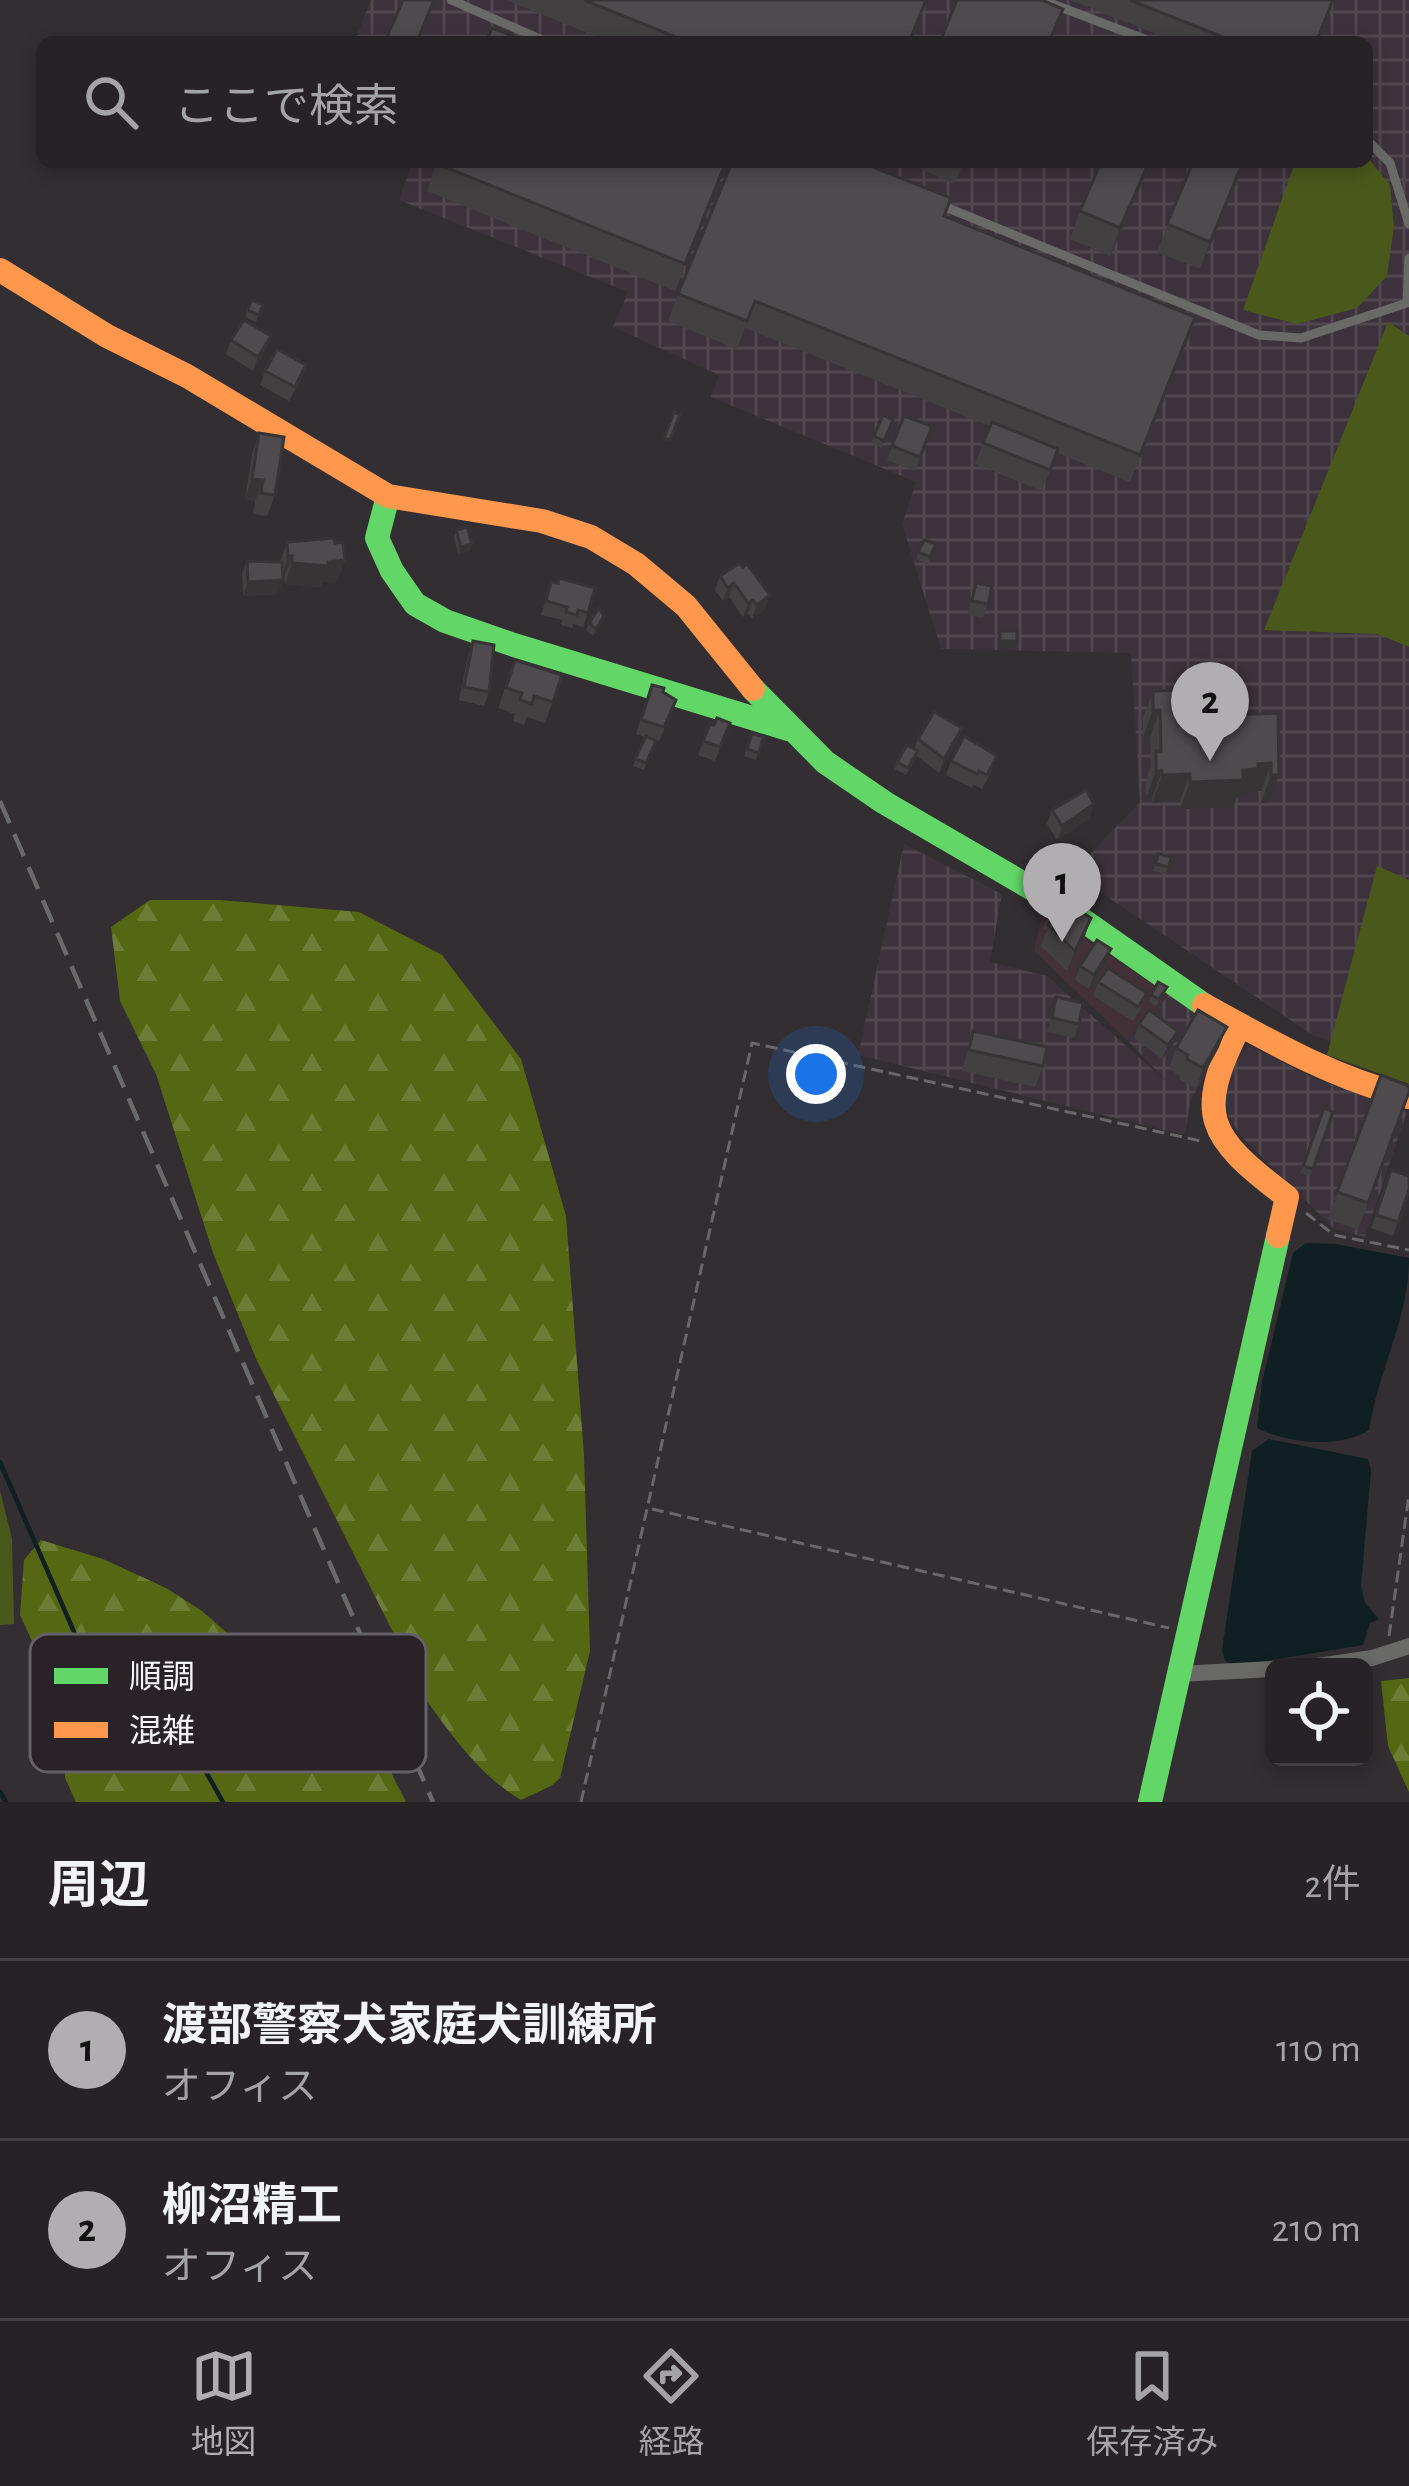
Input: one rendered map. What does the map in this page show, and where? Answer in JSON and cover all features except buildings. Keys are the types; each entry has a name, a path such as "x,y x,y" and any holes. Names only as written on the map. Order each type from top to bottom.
{"street":[{"path":"0,270 388,496 542,521 591,537 635,564 686,606 742,678 826,762 1027,884 1185,995 1306,1061 1409,1097"},
{"path":"388,496 377,538 392,572 415,604 445,621 514,645 790,730"},
{"path":"1150,1802 1287,1197 1254,1172 1210,1109 1213,1083 1240,1025"},
{"path":"1357,1658 1409,1646"},
{"path":"1179,1674 1265,1669"}],"lane":[{"path":"451,0 533,36"},
{"path":"1042,0 1136,36"},
{"path":"1373,146 1390,163 1409,224"},
{"path":"922,197 1259,335 1301,338 1408,304 1409,258"}],"path":[{"path":"581,1802 752,1043 1203,1142 1227,1139"},
{"path":"1287,1197 1334,1235 1409,1250"},
{"path":"1387,1652 1409,1495"},
{"path":"648,1508 1188,1633"}],"shaded area":[{"path":"371,0 1409,0 1409,1065 1314,1036 1072,873 1140,802 1131,653 941,649 902,524 916,482 711,397 719,375 613,327 628,292 399,200 410,168 1373,168 1373,36 356,36"},
{"path":"904,844 1002,894 990,962 1047,976 1167,1082 1126,1039 1169,995 1229,1032 1190,1102 1185,1135 858,1055"},
{"path":"1043,911 1169,995 1126,1039 1034,951"},
{"path":"1249,1046 1316,1079 1407,1112 1365,1237 1334,1229 1239,1134 1229,1117 1225,1093 1228,1073"},
{"path":"1306,1243 1409,1258 1404,1302 1369,1430 1343,1440 1298,1440 1257,1428 1262,1382 1293,1253"},
{"path":"1269,1439 1368,1459 1371,1470 1361,1586 1365,1603 1379,1619 1370,1623 1363,1645 1235,1666 1225,1661 1222,1650 1252,1451"}],"green space":[{"path":"1373,164 1390,185 1394,227 1387,276 1357,308 1297,324 1243,310 1293,168 1373,168"},
{"path":"1388,322 1409,336 1409,647 1378,634 1264,630"},
{"path":"1377,866 1409,880 1409,1084 1327,1055"},
{"path":"150,900 220,900 359,912 442,955 521,1059 566,1216 584,1455 590,1651 560,1778 551,1786 521,1800 507,1791 481,1769 429,1704 426,1634 394,1634 257,1361 213,1253 156,1074 120,1001 111,927"},
{"path":"0,1491 12,1539 14,1624 0,1625"},
{"path":"41,1540 103,1559 166,1588 228,1634 30,1637 20,1615 24,1560"},
{"path":"1409,1678 1409,1792 1388,1746 1381,1681"},
{"path":"65,1772 391,1772 406,1802 76,1802"}],"waterway":[{"path":"0,1462 75,1634"},
{"path":"206,1772 223,1802"},
{"path":"0,1792 6,1802"}],"railway":[{"path":"0,801 360,1634"},
{"path":"420,1772 433,1802"}],"traffic: fast":[{"path":"388,496 377,538 415,604 445,621 514,645 788,729"},
{"path":"753,689 825,762 885,803 1067,909 1204,1005"},
{"path":"1150,1802 1278,1236"}],"traffic: slow":[{"path":"0,270 388,496 542,521 591,537 636,564 686,606 753,689"},
{"path":"1204,1005 1329,1070 1409,1097"},
{"path":"1240,1025 1217,1082 1216,1122 1239,1157 1287,1197 1278,1236"}],"place":[{"name":"柳沼精工","path":"1210,761"},
{"name":"渡部警察犬家庭犬訓練所","path":"1062,942"}]}
